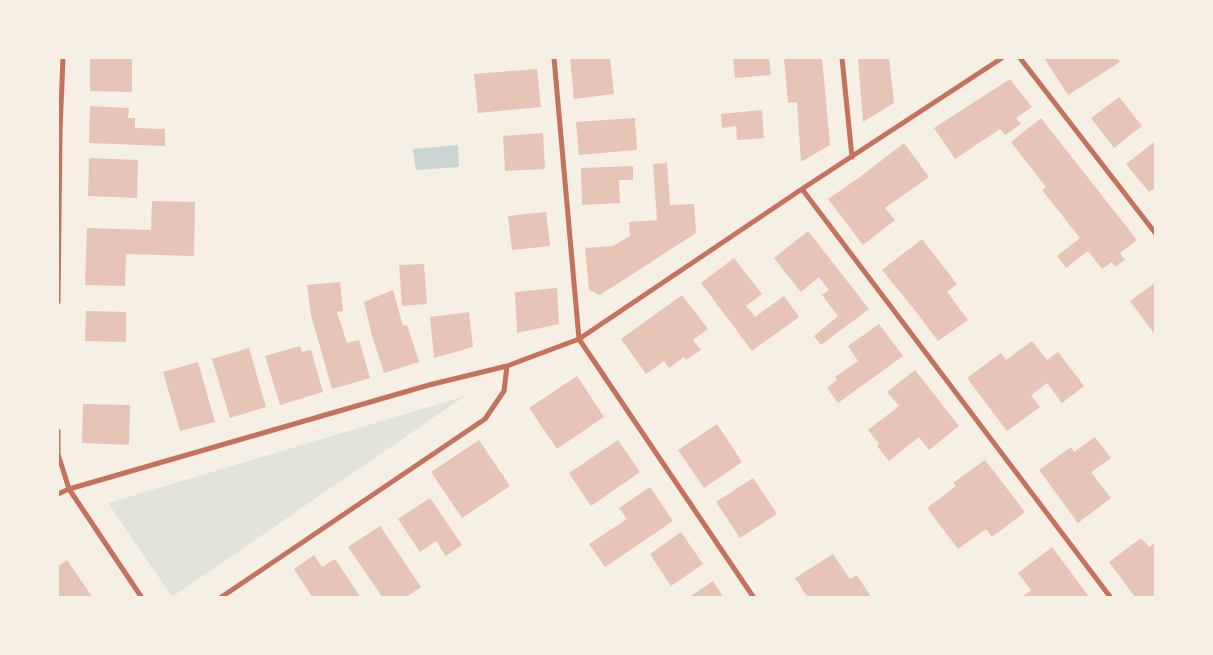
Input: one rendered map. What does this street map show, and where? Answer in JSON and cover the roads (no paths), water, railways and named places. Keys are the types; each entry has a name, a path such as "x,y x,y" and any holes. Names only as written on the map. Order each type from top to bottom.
{"street":[{"path":"58,302 63,58"},
{"path":"554,58 579,339 754,598"},
{"path":"842,58 852,157"},
{"path":"58,494 69,489 430,385 507,366 579,339 802,189 1002,58"},
{"path":"1020,58 1156,234"},
{"path":"802,189 1111,598"},
{"path":"220,598 485,419 504,391 507,366"},
{"path":"58,431 58,454 69,489 142,598"}]}
